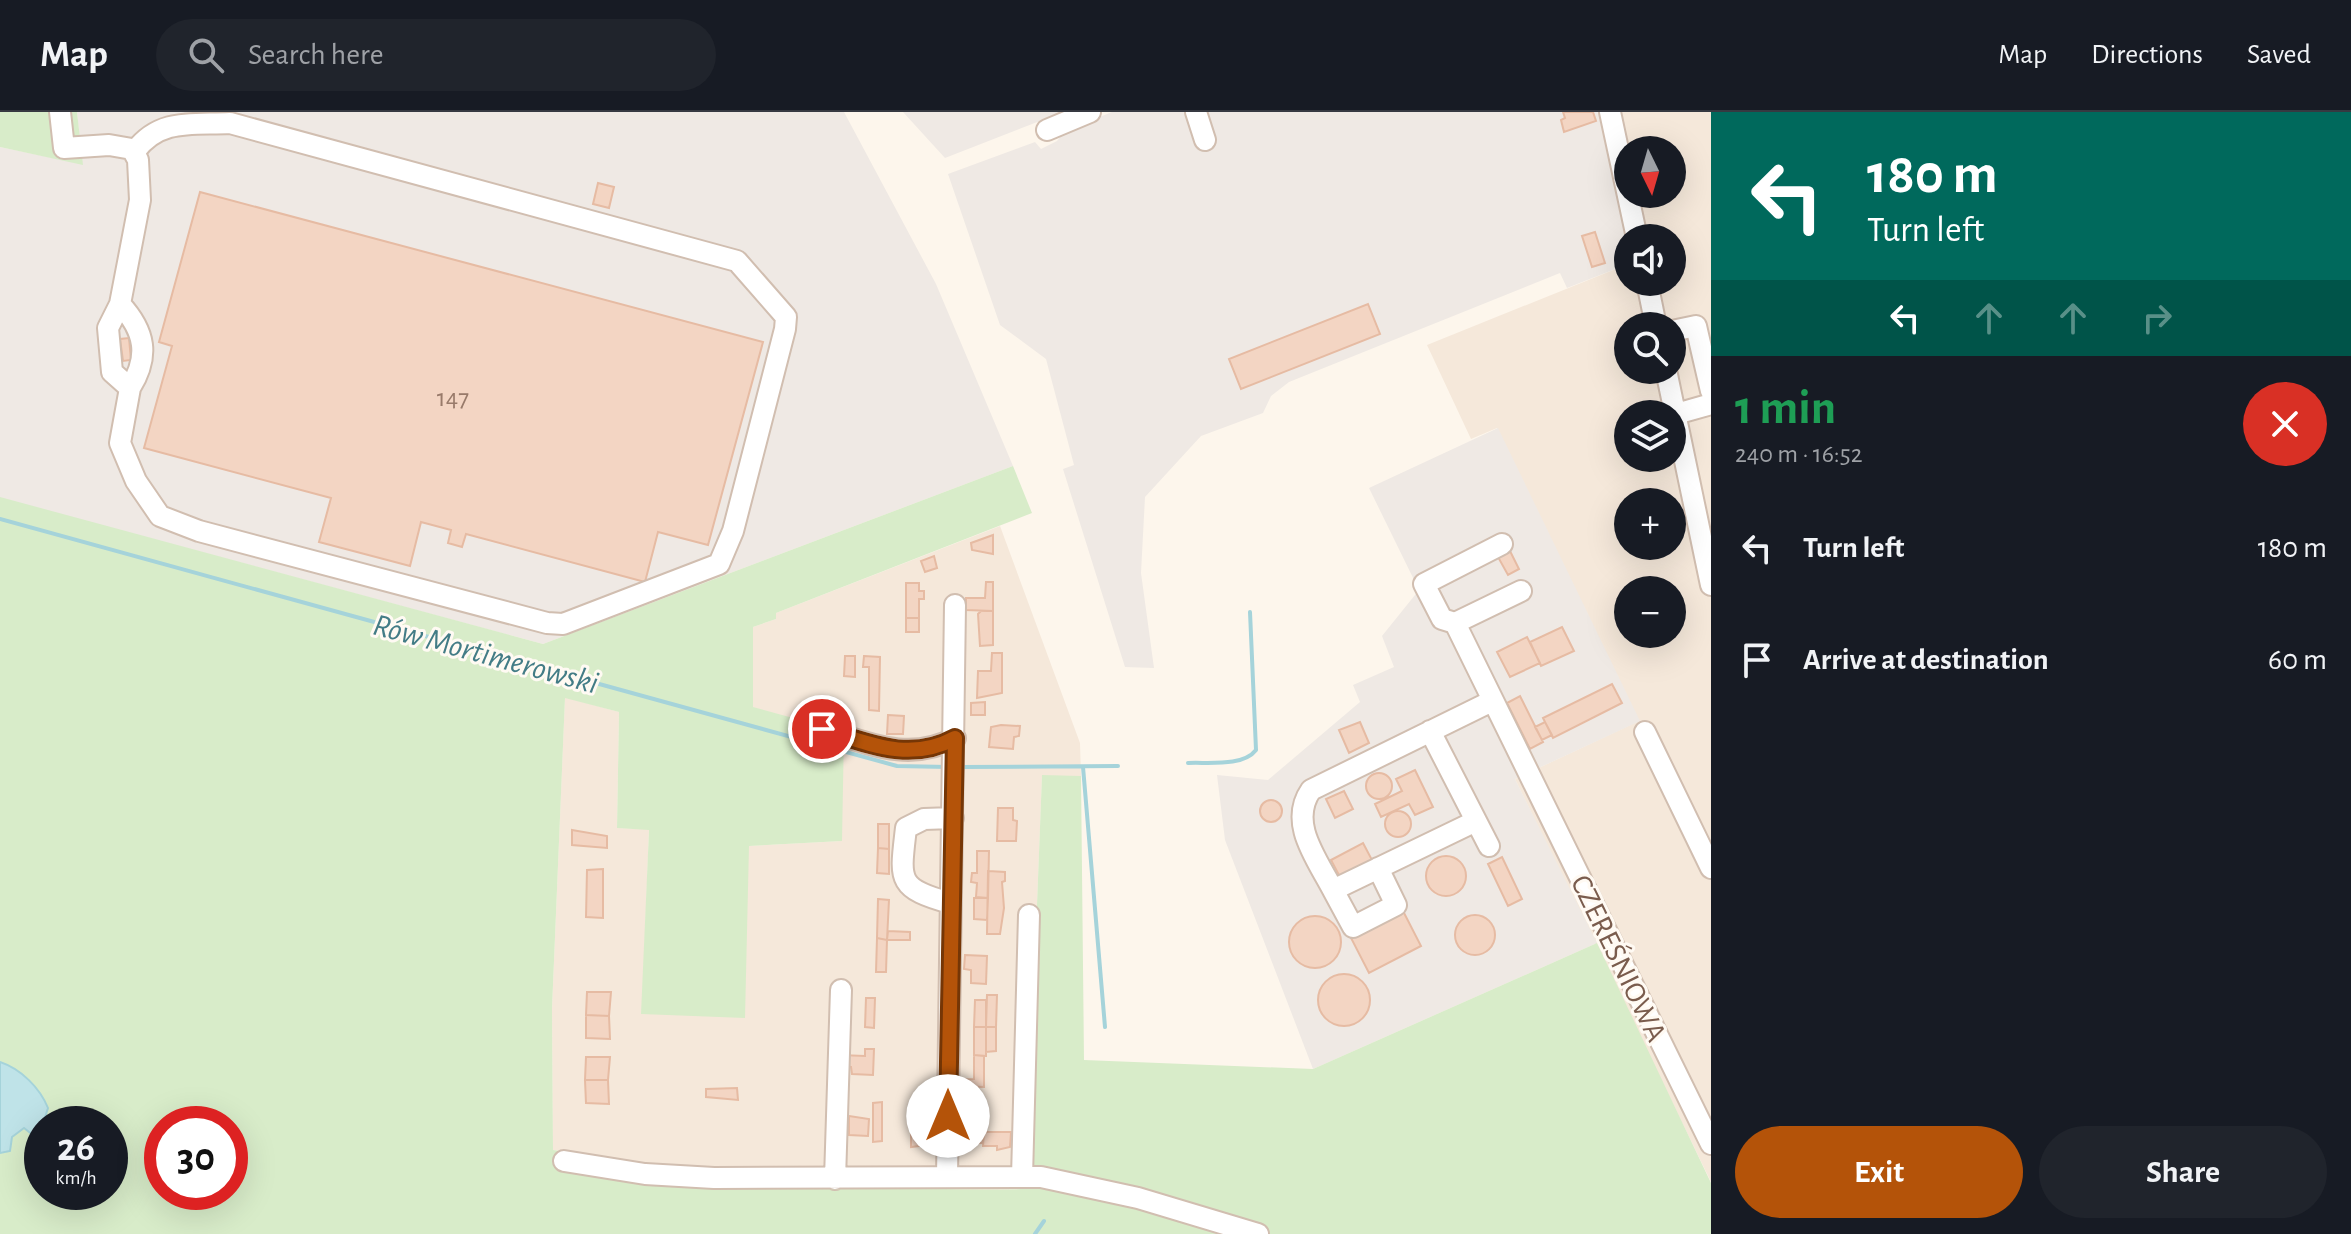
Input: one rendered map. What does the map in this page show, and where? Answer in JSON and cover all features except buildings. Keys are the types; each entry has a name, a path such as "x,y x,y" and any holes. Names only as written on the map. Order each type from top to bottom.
{"street":[{"path":"60,112 64,148 109,145 135,151"},
{"path":"1047,130 1090,112"},
{"path":"1196,112 1205,140"},
{"path":"1610,112 1634,224"},
{"path":"120,304 138,324 143,367 130,388 120,443 136,481 160,516 199,531 369,577 547,623 563,624 719,564 733,531 786,317 737,261 230,123 160,128 148,133 135,151 140,200 120,304 108,328 112,372 130,388"},
{"path":"1686,328 1696,326 1711,391"},
{"path":"1686,411 1711,404"},
{"path":"1686,452 1705,523 1711,585"},
{"name":"CZEREŚNIOWA","path":"1502,544 1424,584 1442,619 1455,623 1711,1144"},
{"path":"1455,623 1521,591"},
{"path":"947,1177 950,903 955,782 955,605"},
{"path":"1378,868 1396,905 1353,927 1303,832 1305,798 1311,790 1492,701"},
{"path":"822,729 897,753 955,746"},
{"path":"1430,731 1489,846"},
{"path":"1645,732 1711,868"},
{"path":"950,903 917,894 905,882 903,859 906,828 924,819 953,818"},
{"path":"1333,890 1476,821"},
{"path":"1022,1177 1029,915"},
{"path":"835,1179 841,990"},
{"path":"564,1161 645,1174 714,1178 1041,1177 1138,1198 1258,1234"}],"shaded area":[{"path":"77,112 844,112 936,284 1013,466 543,644 0,498 0,147 82,164"},
{"path":"903,112 1063,112 945,158"},
{"path":"1112,112 1598,112 1614,182 1614,208 1620,208 1623,224 1614,224 1614,270 1567,288 1560,273 1289,382 1271,396 1263,413 1201,436 1145,497 1141,573 1154,668 1125,667 1063,469 1074,465 1046,359 1000,325 948,174 1035,142 1041,149 1057,141 1065,131"},
{"path":"1609,112 1711,112 1711,1182 1515,779 1639,721 1497,428 1471,439 1427,345 1614,270 1614,296 1686,296 1686,224 1626,224 1623,208 1686,208 1686,136 1614,136 1614,145"},
{"path":"1498,428 1640,721 1515,779 1597,943 1313,1069 1225,840 1217,775 1268,780 1360,702 1353,685 1394,667 1382,636 1419,590 1369,488"},
{"path":"1000,526 1080,743 1081,776 1042,776 1026,1189 934,1192 703,1171 553,1150 552,1009 565,697 619,712 617,828 649,829 642,1014 749,846 842,841 753,707 753,627 776,619 776,613"}],"green space":[{"path":"0,112 77,112 83,165 0,147"},
{"path":"1013,466 1032,513 776,613 776,619 753,627 753,707 844,732 842,841 749,846 745,1018 641,1014 649,830 617,828 619,712 565,698 552,1009 553,1150 730,1173 848,1184 1026,1189 1042,775 1081,776 1084,1060 1313,1069 1597,943 1711,1183 1711,1234 0,1234 0,497 543,644"}],"water":[{"path":"0,1062 29,1080 47,1106 24,1106 24,1128 12,1137 10,1151 0,1153"}],"waterway":[{"name":"Rów Mortimerowski","path":"0,519 897,766 948,767"},
{"path":"1188,763 1234,761 1256,750 1250,612"},
{"path":"961,767 1118,766"},
{"name":"Rów Mortimerowski","path":"1083,767 1105,1027"},
{"name":"Rów Mortimerowski","path":"1035,1234 1044,1221"}],"route":[{"path":"822,729 897,753 939,747 955,738 948,1116"}]}
